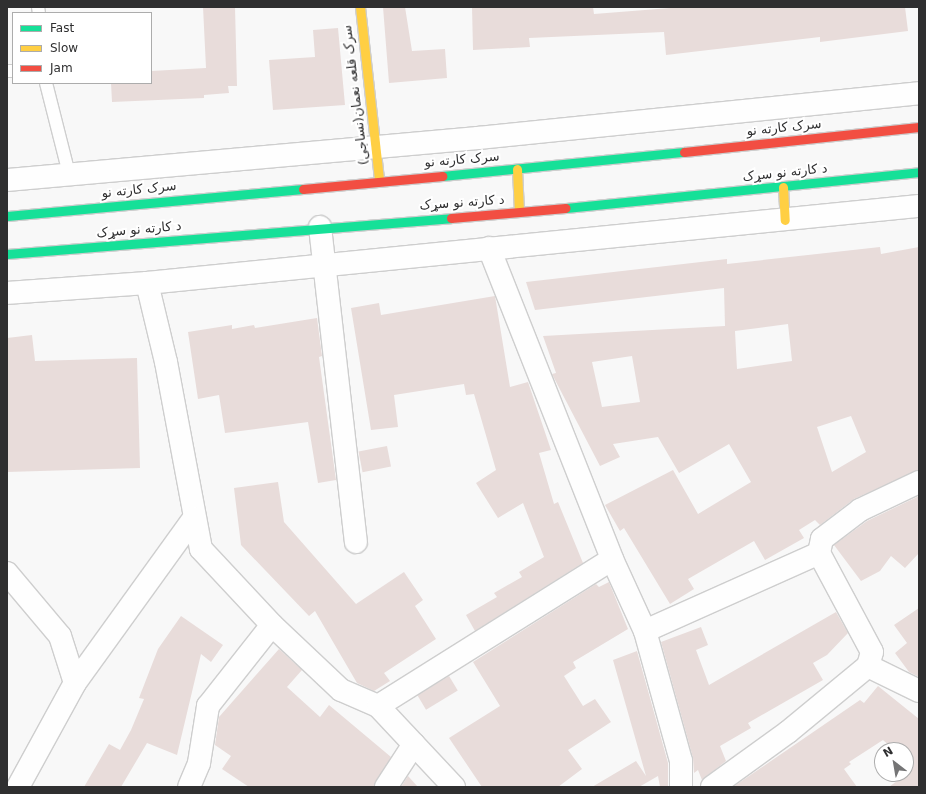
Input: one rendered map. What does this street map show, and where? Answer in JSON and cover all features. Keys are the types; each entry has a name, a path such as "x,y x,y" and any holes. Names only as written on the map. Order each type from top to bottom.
{"main road":[{"name":"سرک قلعه نعمان(نساجی)","path":"360,7 379,180"},
{"name":"سرک کارته نو","path":"7,216 379,180 517,169 919,127"},
{"path":"517,169 519,212"},
{"name":"د کارته نو سړک","path":"7,254 320,227 519,212 783,187 919,172"},
{"path":"783,187 785,220"}],"street":[{"path":"7,180 375,148 919,93"},
{"path":"7,293 146,283 324,264 919,206"},
{"path":"320,227 356,542"},
{"path":"489,248 612,559 645,632 681,761 680,787"},
{"path":"146,283 166,362 201,549 272,625 341,690 378,706 454,787"},
{"path":"712,787 788,732 868,666 872,652 819,554 822,539 860,510 919,482"},
{"path":"18,787 75,683 194,518"},
{"path":"645,632 819,554"},
{"path":"378,706 612,559"},
{"path":"7,572 60,636 75,683"},
{"path":"189,787 199,763 208,706 272,625"},
{"path":"868,666 919,691"},
{"path":"386,787 414,744"}],"lane":[{"path":"46,84 69,174"}],"building":[{"path":"203,7 235,7 237,86 228,86 229,93 204,95 204,98 112,102 111,84 152,84 152,71 206,68"},
{"path":"383,7 405,7 412,51 445,49 447,78 389,83"},
{"path":"472,7 593,7 594,14 683,7 905,7 908,31 820,42 820,37 666,55 664,32 529,38 530,47 473,50"},
{"path":"338,28 345,105 273,110 269,60 315,57 313,30"},
{"path":"880,247 881,254 919,247 919,470 854,499 820,525 815,520 799,530 804,538 765,560 754,541 688,579 694,589 670,604 624,528 620,531 605,505 673,470 698,514 751,482 729,444 679,473 658,437 613,444 620,457 600,466 552,374 556,373 543,336 725,326 724,288 535,310 526,282 727,259 727,264","holes":["788,324 792,361 737,369 735,331","632,356 640,402 602,407 592,362","851,416 866,452 832,472 817,427"]},
{"path":"495,296 510,387 528,382 551,450 539,453 554,504 558,502 583,563 475,631 466,615 497,597 494,593 522,577 519,572 544,557 523,503 498,518 476,483 496,470 474,394 466,395 464,384 394,395 398,427 371,430 351,308 379,303 381,315"},
{"path":"317,318 322,356 319,357 336,480 318,483 308,422 225,433 219,395 198,399 188,332 232,325 232,329 254,325 255,328"},
{"path":"32,335 35,361 137,358 140,468 7,472 7,338"},
{"path":"387,446 391,467 363,472 359,452"},
{"path":"278,482 284,522 356,604 404,572 423,600 415,606 436,639 384,673 390,681 374,691 357,683 315,611 309,616 241,545 234,488"},
{"path":"919,496 919,553 905,568 891,556 880,571 861,581 834,545 867,521"},
{"path":"609,582 628,629 573,662 576,668 564,676 583,706 595,699 611,722 568,750 582,769 558,787 482,787 449,738 500,706 473,662 596,584 599,587"},
{"path":"919,608 919,677 909,672 895,653 907,643 894,625"},
{"path":"836,612 848,633 827,655 813,663 823,680 748,723 751,728 720,746 726,761 702,780 698,770 694,773 693,758 661,642 701,627 708,645 696,650 709,685"},
{"path":"181,616 223,645 211,662 201,654 177,755 147,743 121,787 84,787 109,744 120,750 131,730 144,699 139,698 158,649"},
{"path":"279,649 302,670 287,687 320,717 329,705 391,757 374,787 249,787 222,769 231,756 215,745 219,717"},
{"path":"637,651 668,763 668,787 660,787 658,776 639,787 592,787 636,761 646,776 613,660"},
{"path":"449,676 458,691 426,710 417,695"},
{"path":"878,686 919,719 919,787 889,787 896,782 914,782 914,742 885,742 883,740 880,742 874,742 874,746 849,762 851,764 844,769 857,787 733,787 860,700 864,703"},
{"path":"408,776 418,787 401,787"}],"traffic: fast":[{"path":"442,176 684,152"},
{"path":"566,208 919,172"},
{"path":"7,216 303,189"},
{"path":"7,254 451,218"}],"traffic: slow":[{"path":"360,7 379,180"},
{"path":"517,169 519,212"},
{"path":"783,187 785,220"}],"traffic: jam":[{"path":"684,152 919,127"},
{"path":"303,189 442,176"},
{"path":"451,218 566,208"}]}
